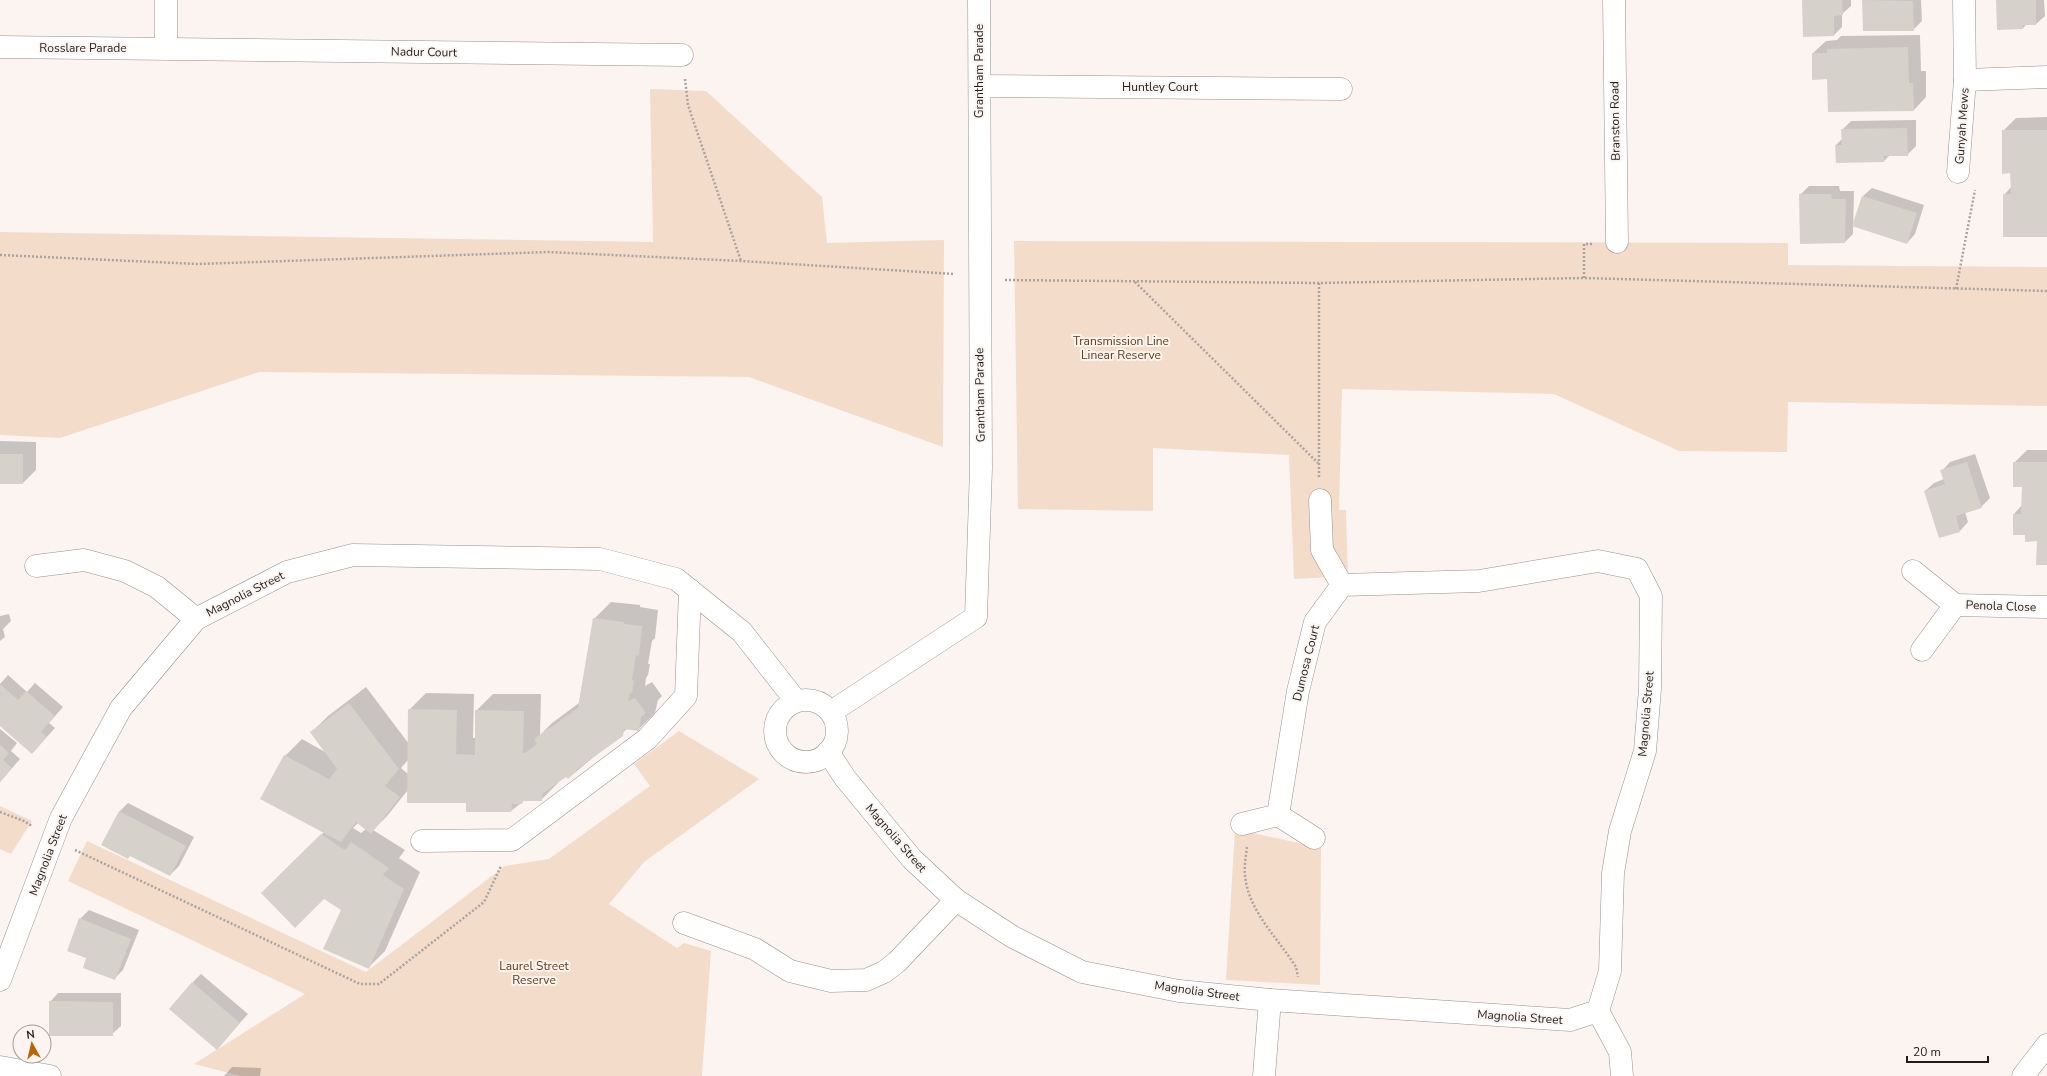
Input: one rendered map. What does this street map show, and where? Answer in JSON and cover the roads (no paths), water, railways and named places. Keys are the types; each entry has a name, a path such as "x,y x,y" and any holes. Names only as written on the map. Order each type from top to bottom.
{"street":[{"path":"166,0 166,48"},
{"name":"Grantham Parade","path":"831,712 976,617 981,468 979,278 980,86 978,0"},
{"name":"Branston Road","path":"1614,0 1617,242"},
{"name":"Gunyah Mews","path":"1958,172 1965,80 1964,0"},
{"name":"Rosslare Parade","path":"0,47 166,48"},
{"name":"Nadur Court","path":"166,48 682,55"},
{"name":"Gunyah Mews","path":"1965,80 2047,77"},
{"name":"Huntley Court","path":"980,86 1341,88"},
{"path":"1320,500 1322,550 1342,585"},
{"name":"Magnolia Street","path":"0,980 61,818 121,708 196,619 287,572 353,555 600,559 676,579 742,632 796,701"},
{"path":"36,566 84,560 125,571 157,587 196,619"},
{"name":"Magnolia Street","path":"828,752 845,778 912,859 956,900 1013,937 1082,972 1179,991 1270,1000 1570,1020 1598,1012 1610,971 1613,873 1620,830 1645,751 1650,689 1651,596 1637,569 1598,561 1479,581 1342,585"},
{"name":"Penola Close","path":"1913,571 1955,605 2047,607"},
{"name":"Dumosa Court","path":"1278,815 1298,690 1315,622 1342,585"},
{"path":"422,841 512,840 647,739 686,696 690,590"},
{"name":"Penola Close","path":"1922,650 1955,605"},
{"path":"807,699 818,702 831,712 836,722 837,732 835,743 820,759 804,762 788,757 780,749 776,740 774,728 777,718 783,709 796,701 807,699"},
{"path":"1242,824 1278,815 1314,838"},
{"path":"684,923 755,949 790,971 831,981 866,980 884,972 897,962 956,900"},
{"path":"1264,1076 1270,1000"},
{"path":"1598,1012 1620,1052 1622,1076"},
{"path":"2023,1076 2047,1045"},
{"path":"0,1067 50,1076"}],"park label":[{"name":"Transmission Line Linear Reserve","path":"1121,348"},
{"name":"Laurel Street Reserve","path":"534,973"}]}
